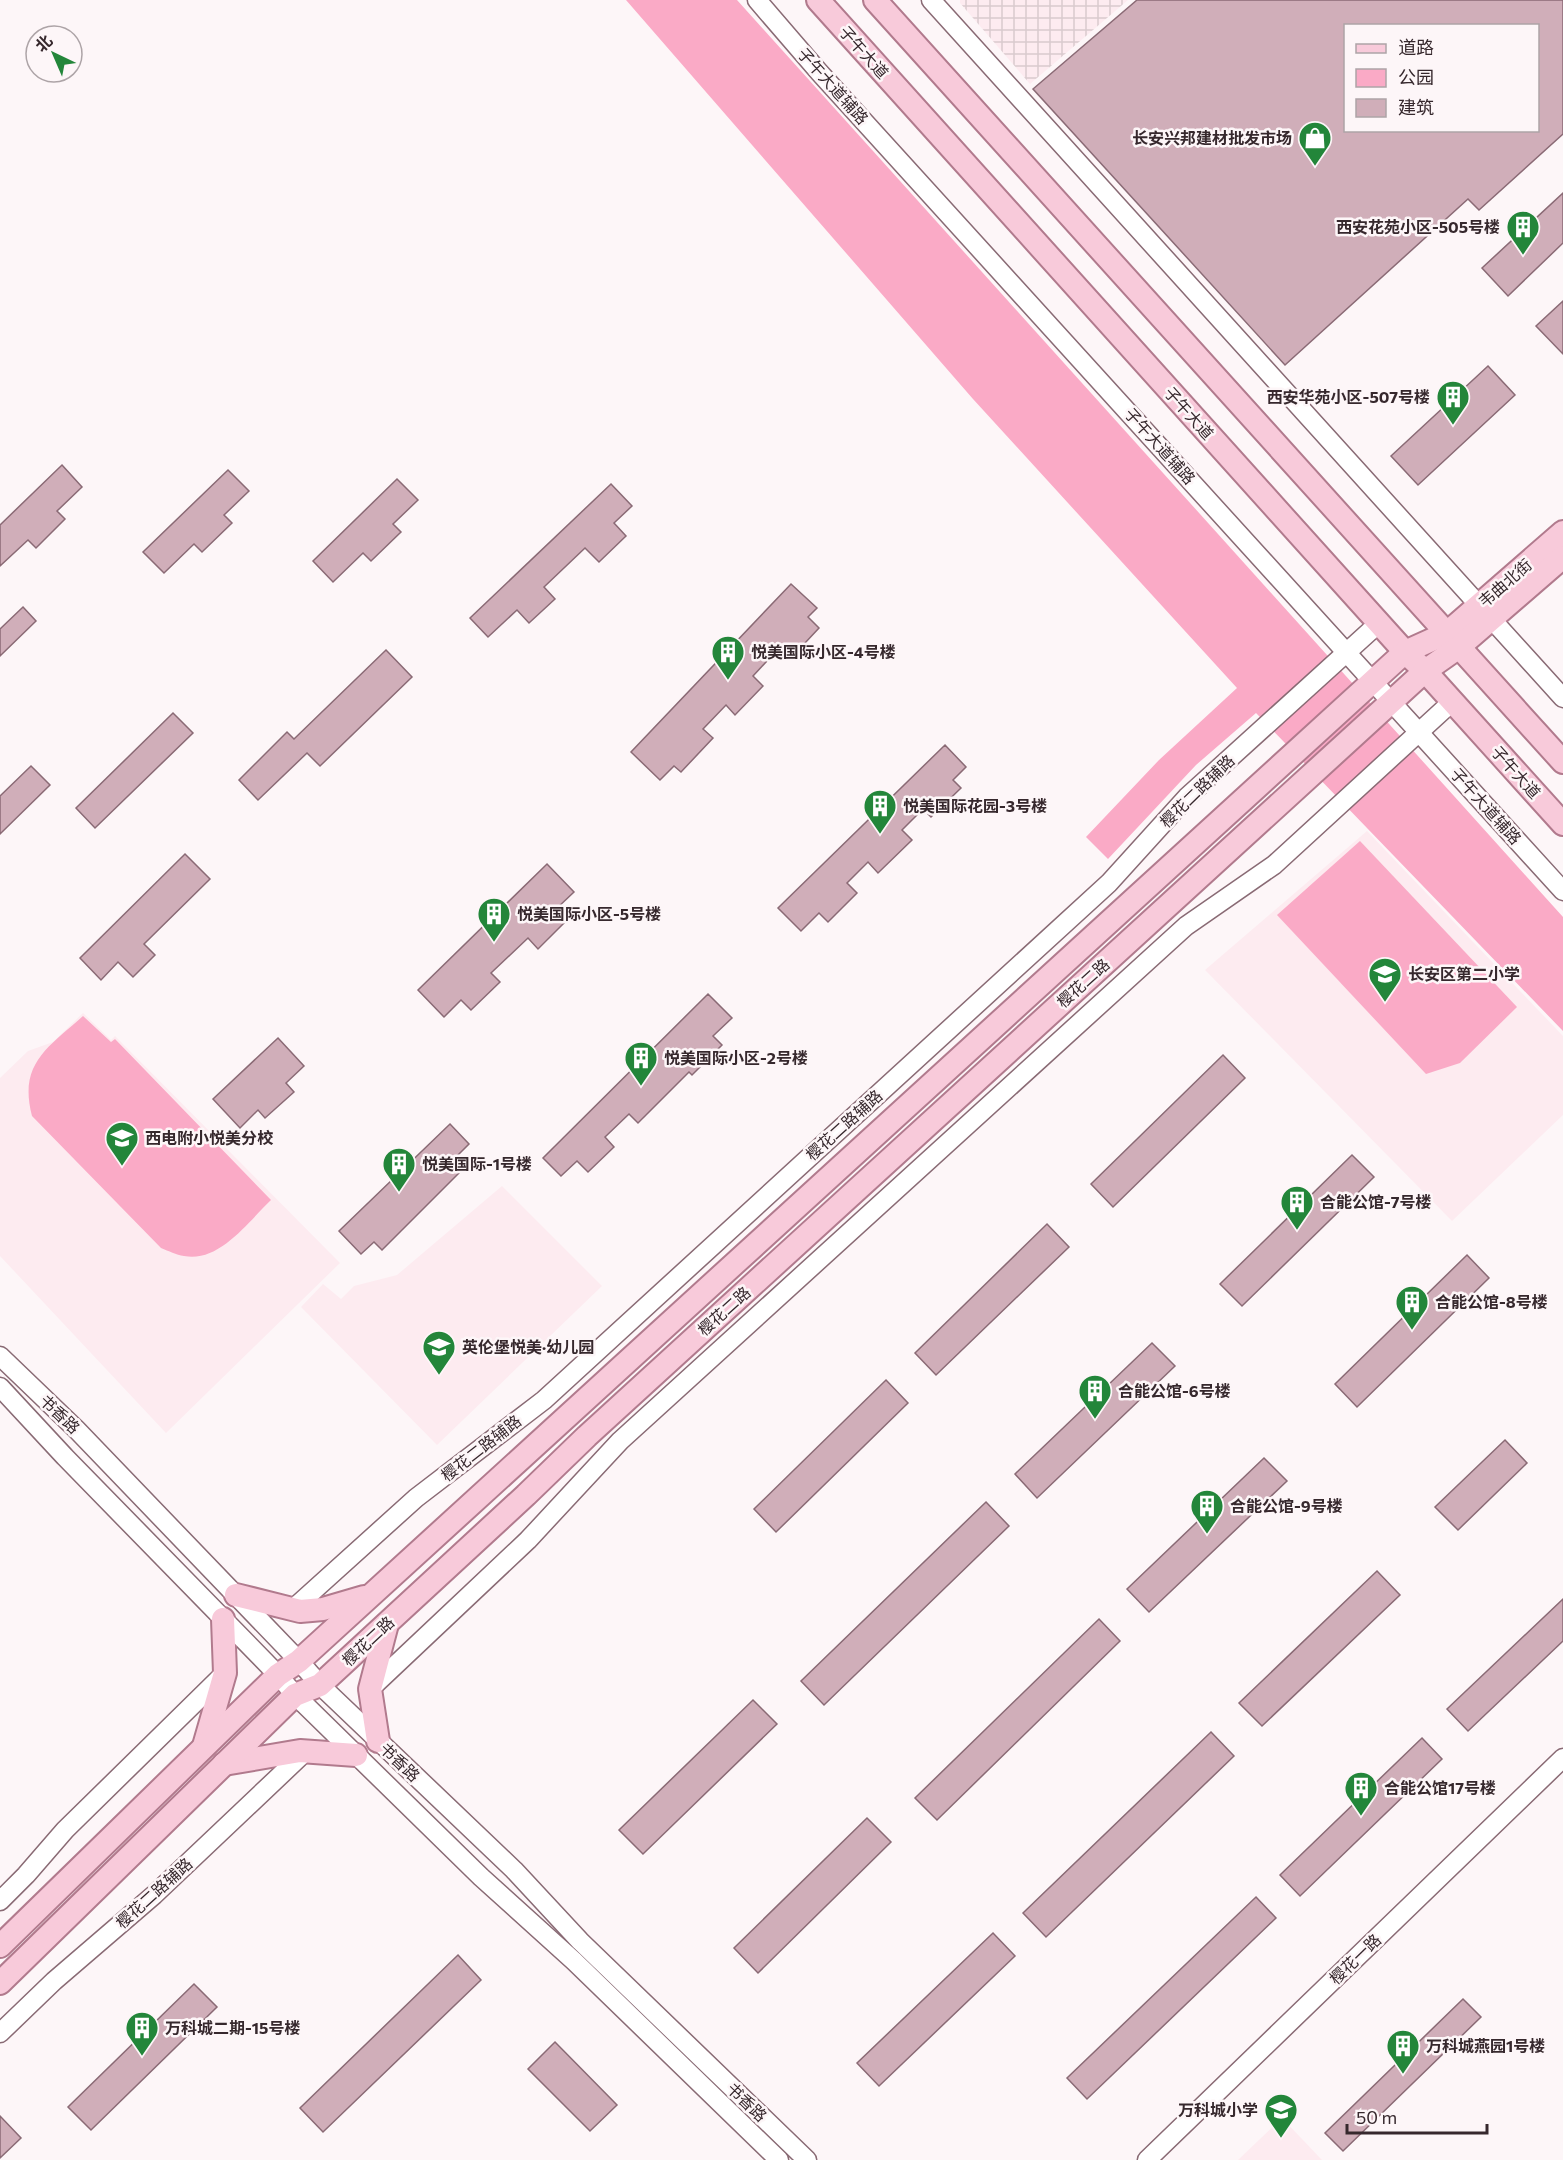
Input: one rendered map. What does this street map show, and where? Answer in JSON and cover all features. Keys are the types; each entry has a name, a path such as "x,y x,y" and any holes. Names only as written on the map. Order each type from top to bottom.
{"main road":[{"name":"子午大道","path":"818,0 1405,652 1453,701 1563,824"},
{"path":"875,0 1563,762"},
{"name":"韦曲北街","path":"1453,640 1485,612 1563,532"},
{"name":"韦曲北街","path":"1485,612 1563,557"},
{"name":"樱花二路","path":"0,1946 278,1675 299,1661 372,1595 1405,652 1453,640"},
{"name":"樱花二路","path":"0,1983 295,1695 320,1685 387,1624 587,1436 1392,702 1453,640"},
{"path":"236,1595 300,1611 322,1610 372,1595"},
{"path":"203,1748 225,1673 223,1619"},
{"path":"378,1741 370,1689 387,1624"},
{"path":"224,1764 306,1751 356,1755"}],"street":[{"name":"子午大道辅路","path":"757,0 827,81 1563,891"},
{"path":"931,0 1563,698"},
{"name":"樱花二路辅路","path":"293,1609 416,1498 544,1400 1109,883 1187,797 1379,623"},
{"path":"370,1689 528,1540 620,1441 1186,926 1274,865 1453,701"},
{"name":"书香路","path":"0,1356 76,1429 320,1685 514,1870 580,1941 807,2160"},
{"name":"书香路","path":"0,1387 295,1695 481,1877 574,1961 779,2160"},
{"path":"0,1901 65,1830 225,1673"},
{"name":"樱花二路辅路","path":"0,2033 54,1981 154,1895 306,1751"},
{"name":"樱花一路","path":"1147,2160 1563,1758"}],"shaded area":[{"path":"960,0 1128,0 1030,84 960,3"},
{"name":"长安区第二小学","path":"1367,831 1563,1036 1563,1115 1452,1221 1205,970"},
{"name":"西电附小悦美分校","path":"83,1013 111,1040 115,1036 340,1263 166,1433 0,1256 0,1078 28,1051 53,1042"},
{"name":"英伦堡悦美·幼儿园","path":"502,1186 602,1286 437,1445 301,1307 323,1284 341,1299 354,1286 397,1275"},
{"name":"万科城小学","path":"1282,2118 1322,2160 1238,2160"}],"green space":[{"path":"626,0 737,0 1563,917 1563,1031 1256,713 1196,765 1108,859 1086,837 1159,760 1237,688 973,399"},
{"path":"1360,841 1517,1007 1460,1063 1426,1074 1277,915"},
{"path":"83,1016 111,1042 115,1039 271,1200 243,1229 221,1247 197,1257 181,1255 161,1248 32,1116 29,1082 33,1069 48,1047"}],"building":[{"name":"长安兴邦建材批发市场","path":"1137,0 1563,0 1563,134 1479,210 1468,199 1285,365 1033,89"},
{"name":"西安花苑小区-505号楼","path":"1563,193 1563,243 1508,296 1482,268"},
{"path":"1563,301 1563,354 1536,326"},
{"name":"西安华苑小区-507号楼","path":"1488,366 1515,395 1418,485 1391,456"},
{"path":"62,465 82,487 57,511 65,519 36,548 28,540 0,566 0,525"},
{"path":"228,470 249,491 224,515 232,523 202,552 194,544 164,573 143,552"},
{"path":"397,479 418,500 393,524 401,532 371,561 363,553 333,582 313,561"},
{"path":"611,484 632,506 614,523 626,536 599,562 585,548 544,587 555,599 529,623 517,610 488,637 470,618"},
{"name":"悦美国际小区-4号楼","path":"791,584 817,608 808,617 819,628 790,659 778,649 753,676 763,686 735,715 726,705 703,729 713,738 681,772 674,766 660,780 631,752"},
{"path":"23,607 36,621 0,656 0,629"},
{"path":"386,650 412,677 320,766 307,753 258,800 239,780 287,732 294,739"},
{"path":"173,713 193,733 95,828 76,808"},
{"name":"悦美国际花园-3号楼","path":"945,745 966,767 953,780 961,788 931,817 923,809 902,830 912,840 878,873 868,862 847,883 857,893 828,922 819,913 801,931 778,908"},
{"path":"31,766 50,785 0,834 0,796"},
{"path":"185,854 210,879 144,944 155,955 133,977 118,962 101,980 80,958"},
{"name":"悦美国际小区-5号楼","path":"547,864 574,892 555,910 566,921 538,949 528,938 491,973 500,982 471,1010 461,1000 444,1017 418,990"},
{"name":"悦美国际小区-2号楼","path":"708,994 732,1018 713,1036 722,1045 692,1075 689,1072 638,1123 629,1114 605,1137 614,1147 588,1172 577,1161 561,1176 543,1158"},
{"path":"278,1038 304,1066 286,1083 294,1092 265,1118 258,1110 240,1128 213,1099"},
{"path":"1223,1055 1245,1078 1113,1207 1091,1184"},
{"name":"悦美国际-1号楼","path":"450,1124 469,1144 456,1157 465,1167 382,1250 374,1242 361,1254 339,1231"},
{"name":"合能公馆-7号楼","path":"1352,1155 1374,1177 1242,1306 1220,1284"},
{"path":"1047,1224 1069,1247 936,1375 915,1353"},
{"name":"合能公馆-8号楼","path":"1467,1255 1489,1278 1357,1407 1335,1384"},
{"name":"合能公馆-6号楼","path":"1152,1343 1175,1366 1037,1498 1015,1474"},
{"path":"886,1380 908,1403 776,1532 754,1509"},
{"path":"1505,1440 1527,1463 1458,1530 1435,1507"},
{"name":"合能公馆-9号楼","path":"1264,1458 1287,1481 1149,1612 1127,1589"},
{"path":"986,1502 1009,1526 824,1705 801,1681"},
{"path":"1377,1571 1400,1595 1262,1726 1239,1703"},
{"path":"1563,1599 1563,1641 1468,1731 1447,1709"},
{"path":"1099,1619 1120,1641 937,1820 915,1798"},
{"path":"753,1700 777,1724 643,1854 619,1830"},
{"path":"1211,1732 1234,1756 1046,1937 1023,1913"},
{"name":"合能公馆17号楼","path":"1422,1738 1442,1759 1300,1896 1280,1875"},
{"path":"867,1818 891,1842 758,1973 734,1948"},
{"path":"1256,1897 1276,1918 1087,2099 1067,2078"},
{"path":"993,1933 1015,1956 879,2086 857,2063"},
{"path":"458,1955 481,1980 323,2132 300,2108"},
{"name":"万科城二期-15号楼","path":"194,1984 217,2007 91,2130 68,2107"},
{"name":"万科城燕园1号楼","path":"1463,1999 1481,2017 1343,2151 1325,2133"},
{"path":"555,2042 617,2105 590,2131 528,2069"},
{"path":"0,2116 21,2138 0,2158"}],"place":[{"name":"长安兴邦建材批发市场","path":"1315,167"},
{"name":"西安花苑小区-505号楼","path":"1523,256"},
{"name":"西安华苑小区-507号楼","path":"1453,426"},
{"name":"悦美国际小区-4号楼","path":"728,681"},
{"name":"悦美国际花园-3号楼","path":"880,835"},
{"name":"悦美国际小区-5号楼","path":"494,943"},
{"name":"长安区第二小学","path":"1385,1003"},
{"name":"悦美国际小区-2号楼","path":"641,1087"},
{"name":"西电附小悦美分校","path":"122,1167"},
{"name":"悦美国际-1号楼","path":"399,1193"},
{"name":"合能公馆-7号楼","path":"1297,1231"},
{"name":"合能公馆-8号楼","path":"1412,1331"},
{"name":"英伦堡悦美·幼儿园","path":"439,1376"},
{"name":"合能公馆-6号楼","path":"1095,1420"},
{"name":"合能公馆-9号楼","path":"1207,1535"},
{"name":"合能公馆17号楼","path":"1361,1817"},
{"name":"万科城二期-15号楼","path":"142,2057"},
{"name":"万科城燕园1号楼","path":"1403,2075"},
{"name":"万科城小学","path":"1281,2139"}]}
